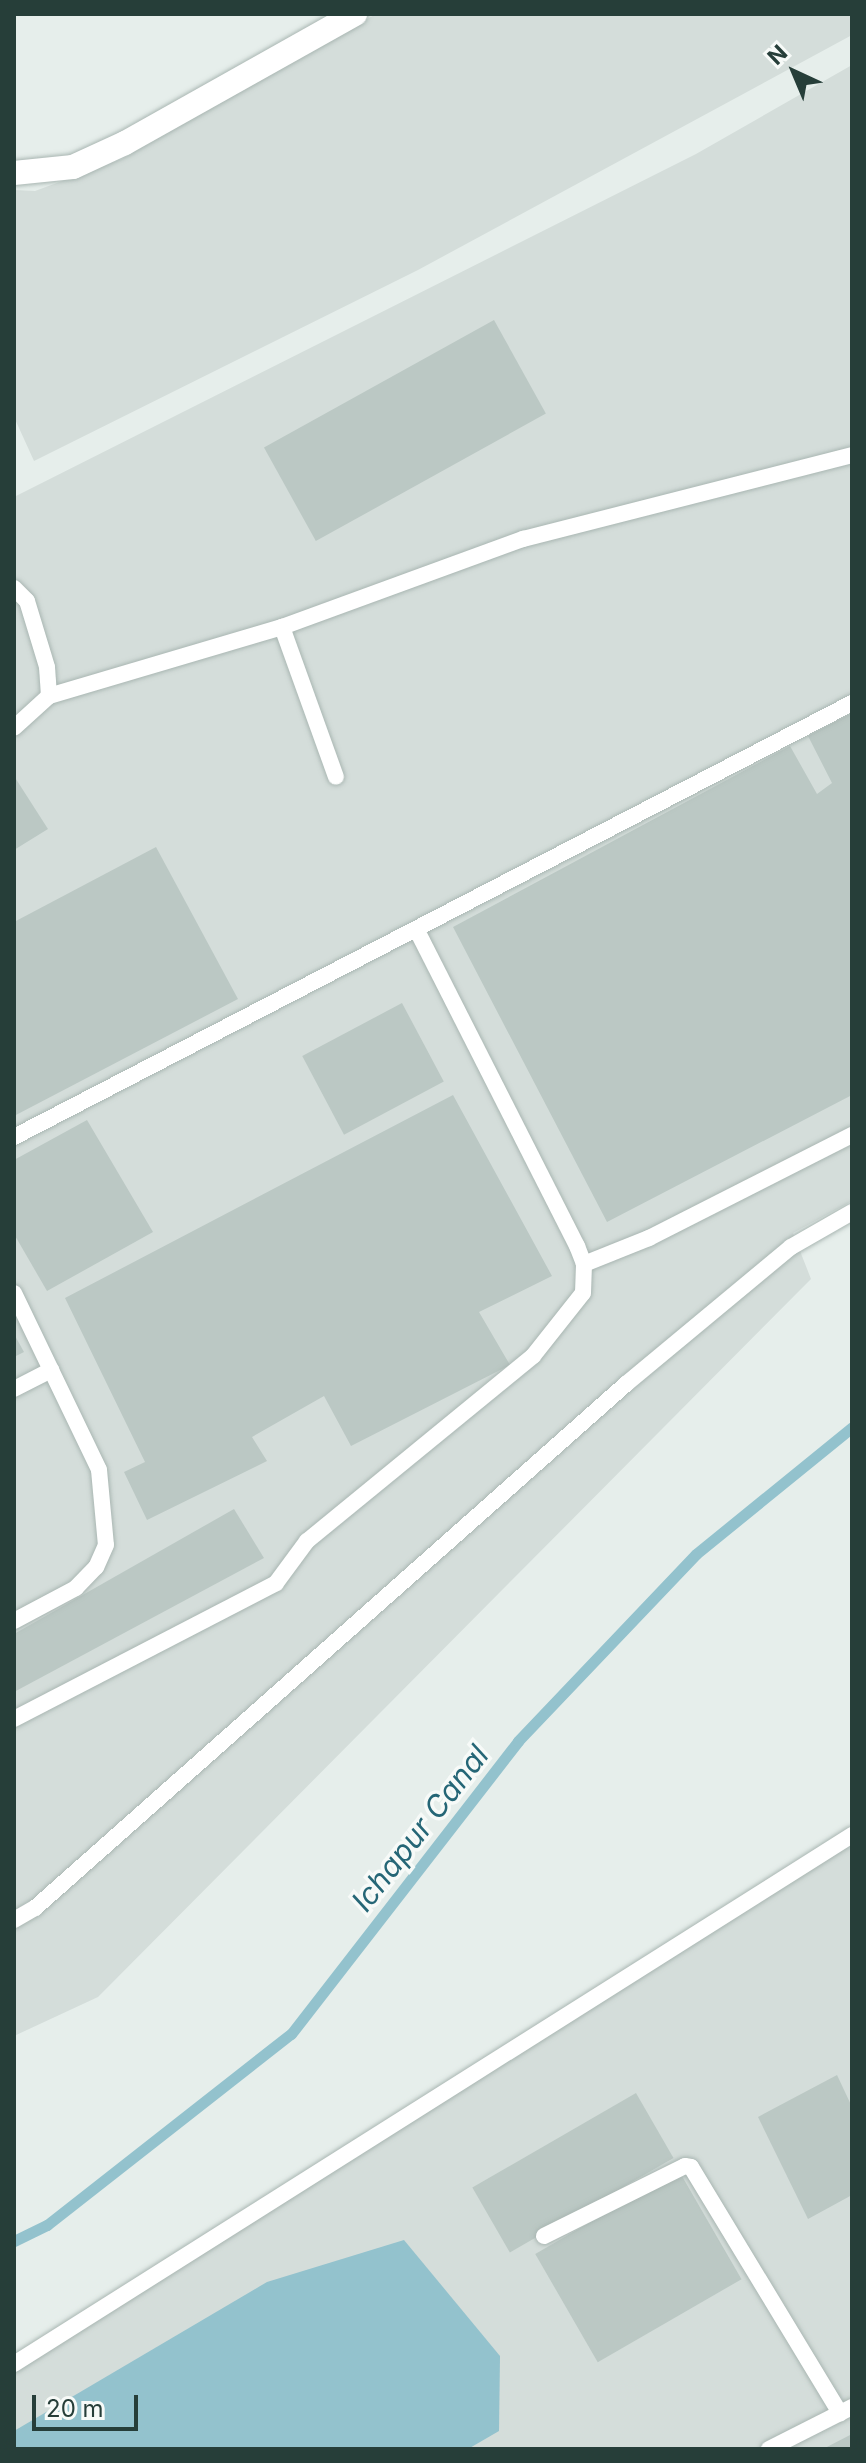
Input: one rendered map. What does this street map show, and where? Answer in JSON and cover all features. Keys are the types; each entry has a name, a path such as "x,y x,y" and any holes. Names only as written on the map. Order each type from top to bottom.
{"street":[{"path":"14,173 73,167 125,143 355,14"}],"lane":[{"path":"14,728 49,696 282,627 523,539 852,455"},
{"path":"14,588 27,601 47,667 49,696"},
{"path":"282,627 336,777"},
{"path":"14,1137 852,703"},
{"path":"14,1719 276,1583 307,1541 552,1337 583,1293 584,1264 417,930"},
{"path":"584,1264 649,1238 852,1135"},
{"path":"14,1920 35,1908 638,1374 791,1247 852,1212"},
{"path":"14,1293 99,1470 106,1545 96,1567 76,1588 14,1621"},
{"path":"14,1389 51,1370"},
{"path":"14,2364 852,1835"},
{"path":"544,2236 685,2166 700,2174 846,2410 769,2449"}],"shaded area":[{"path":"376,14 852,14 852,35 418,270 34,461 14,417 14,190 35,191 122,159"},
{"path":"852,65 852,1201 793,1233 811,1279 98,1997 14,2036 14,497 696,154"},
{"path":"852,1840 852,2449 14,2449 14,2372"}],"water":[{"path":"404,2240 500,2356 499,2431 468,2449 14,2449 14,2431 267,2282"}],"building":[{"path":"494,320 546,414 316,541 264,448"},
{"path":"852,713 852,1095 607,1222 453,927 790,746 817,794 832,783 808,736"},
{"path":"14,776 48,829 14,850"},
{"path":"156,847 238,999 14,1116 14,922"},
{"path":"402,1003 444,1082 344,1135 302,1056"},
{"path":"453,1095 552,1276 479,1312 510,1365 351,1446 324,1396 252,1437 267,1461 147,1520 124,1472 145,1462 65,1298"},
{"path":"87,1120 153,1232 47,1291 14,1234 14,1160"},
{"path":"14,1334 24,1352 14,1357"},
{"path":"234,1509 264,1558 14,1692 14,1634"},
{"path":"837,2075 852,2107 852,2195 808,2219 758,2117"},
{"path":"636,2093 673,2158 510,2252 472,2188"},
{"path":"679,2171 742,2279 598,2362 535,2254"},
{"path":"852,2434 852,2449 823,2449"}],"waterway":[{"name":"Ichapur Canal","path":"14,2241 47,2225 291,2034 518,1741 696,1554 852,1427"}]}
